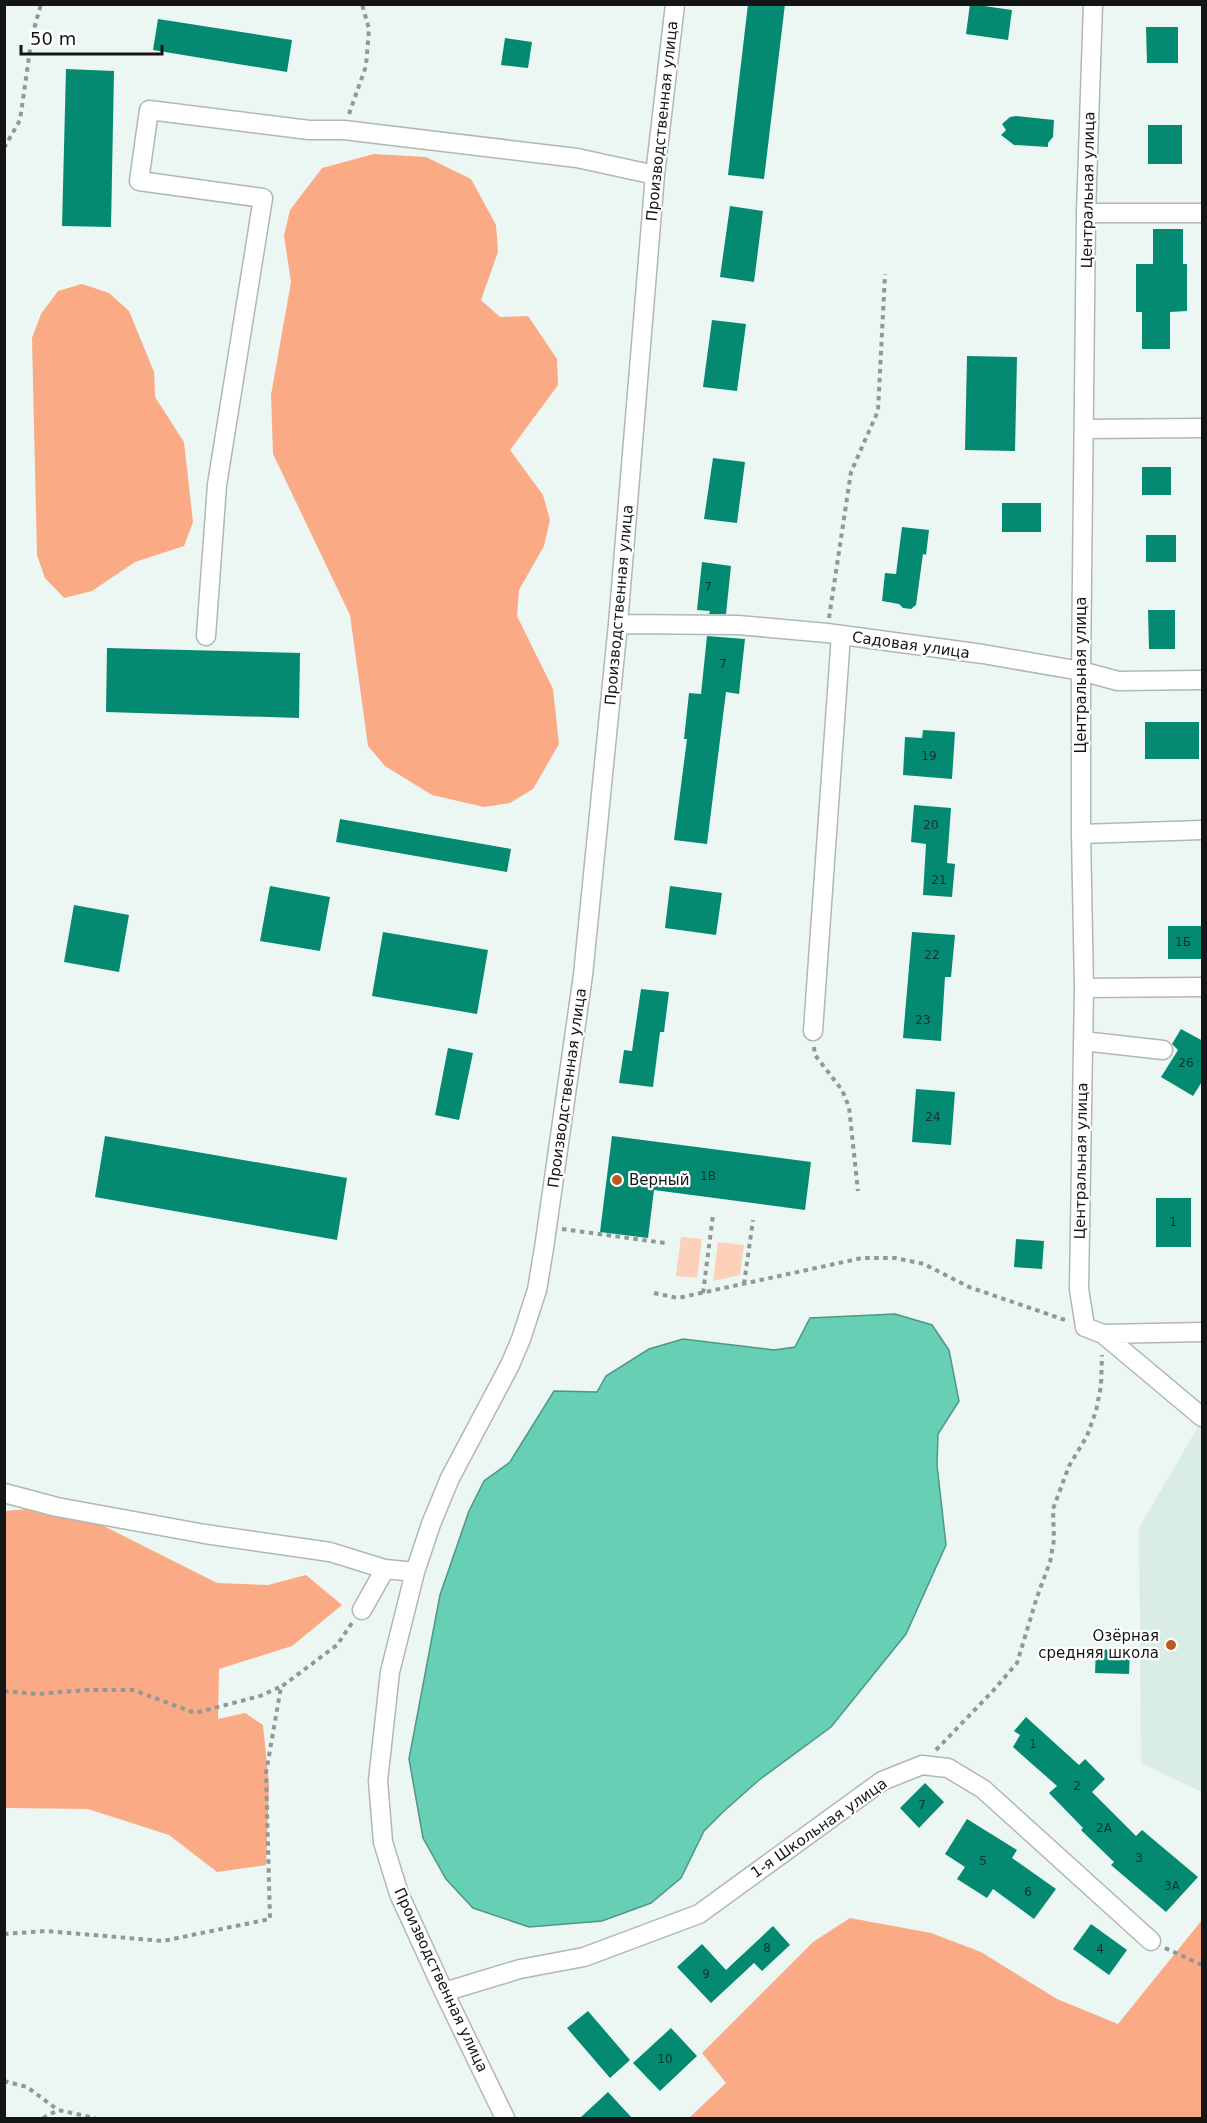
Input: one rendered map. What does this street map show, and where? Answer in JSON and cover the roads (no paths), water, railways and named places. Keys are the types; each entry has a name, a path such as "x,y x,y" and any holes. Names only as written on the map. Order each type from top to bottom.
{"street":[{"name":"Производственная улица","path":"505,2118 399,1894 383,1842 378,1781 390,1672 415,1572 450,1478 510,1365 537,1290 583,975 618,624 655,175 675,4"},
{"name":"Центральная улица","path":"1093,4 1086,213 1081,671 1084,988 1079,1288 1085,1327 1103,1334"},
{"path":"206,636 218,485 263,198 139,181 149,110 309,130 344,130 577,158 655,175"},
{"path":"1086,213 1203,213"},
{"path":"1084,429 1203,428"},
{"name":"Садовая улица","path":"618,624 738,625 834,634 983,654 1081,671 1118,681 1203,680"},
{"path":"813,1031 834,634"},
{"path":"1081,834 1203,830"},
{"path":"1084,988 1203,987"},
{"path":"1083,1041 1163,1050"},
{"path":"1103,1334 1203,1332"},
{"path":"1103,1334 1203,1417"},
{"path":"4,1493 69,1509 205,1534 330,1552 385,1569 415,1572"},
{"path":"362,1610 385,1569"},
{"name":"1-я Школьная улица","path":"444,1992 520,1970 584,1957 699,1914 882,1781 922,1765 948,1768 983,1789 1151,1941"}],"place":[{"name":"Верный","path":"617,1180"},
{"name":"Озёрная средняя школа","path":"1171,1645"}]}
